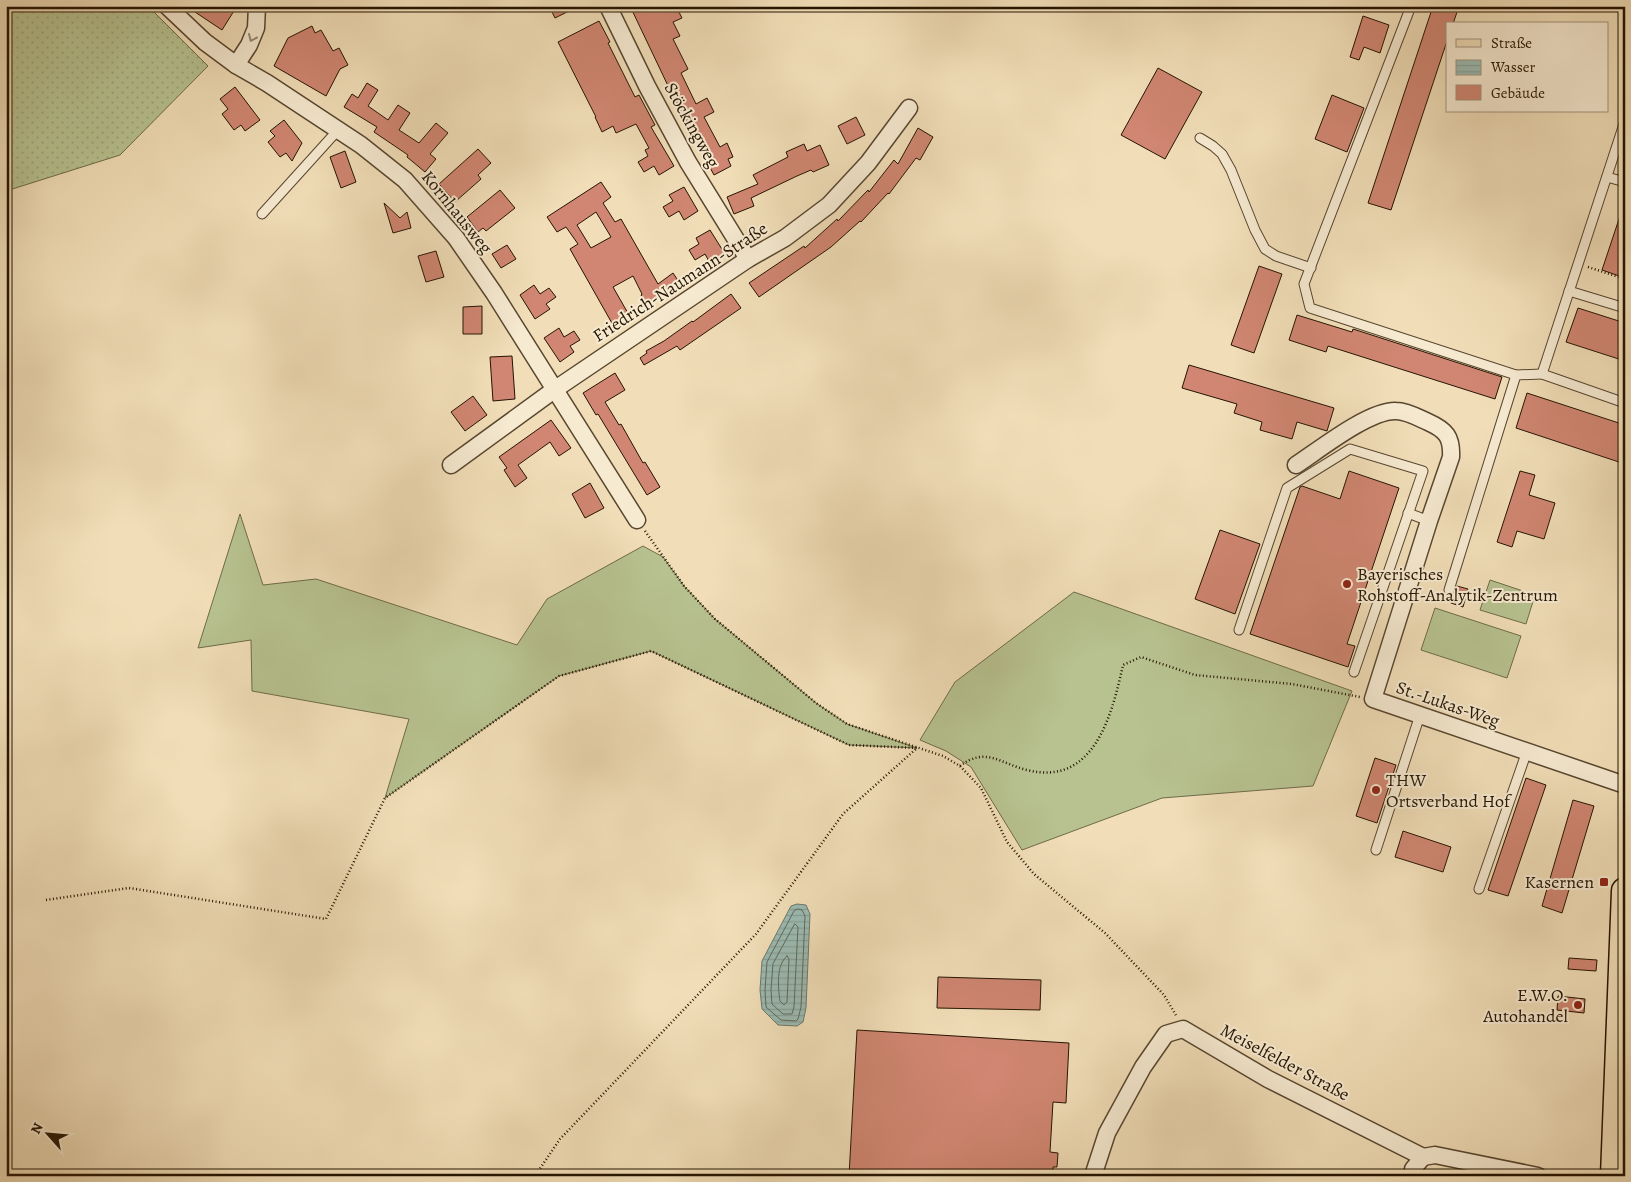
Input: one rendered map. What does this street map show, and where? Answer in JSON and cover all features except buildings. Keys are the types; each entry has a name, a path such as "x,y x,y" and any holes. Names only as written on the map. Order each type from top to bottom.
{"main road":[{"path":"1614,1176 1625,891"}],"street":[{"name":"Kornhausweg","path":"166,6 206,42 236,65 267,83 361,145 405,180 456,238 494,293 637,520"},
{"path":"236,65 249,45 256,28 257,6"},
{"name":"Stöckingweg","path":"608,6 647,86 688,162 748,259"},
{"name":"Friedrich-Naumann-Straße","path":"451,465 554,390 748,259 785,238 828,204 868,163 909,108"},
{"name":"St.-Lukas-Weg","path":"1296,465 1364,420 1377,414 1396,410 1411,414 1440,427 1448,436 1452,447 1451,457 1373,699 1625,785"},
{"path":"1093,1176 1107,1133 1143,1067 1166,1034 1183,1029"},
{"name":"Meiselfelder Straße","path":"1183,1029 1268,1079 1423,1157 1435,1155 1538,1176"},
{"path":"1413,1176 1413,1170 1423,1157"}],"lane":[{"path":"1411,6 1304,284 1310,308 1516,375 1542,374 1625,403"},
{"path":"1542,374 1625,121"},
{"path":"262,214 338,130"},
{"path":"1200,138 1222,154 1231,170 1255,230 1265,249 1276,256 1311,268"},
{"path":"1606,177 1625,182"},
{"path":"1569,291 1625,308"},
{"path":"1449,590 1516,375"},
{"path":"1239,630 1287,488 1350,449 1423,471 1354,672"},
{"path":"1408,513 1430,521"},
{"path":"1376,850 1420,715"},
{"path":"1479,890 1526,751"}],"path":[{"path":"1578,264 1625,279"},
{"path":"637,520 684,586 709,612 816,703 847,724 943,756 960,766 981,788 1007,842 1034,874 1111,940 1164,995 1183,1029"},
{"path":"46,900 129,888 326,919 385,798 559,676 651,651 849,745 917,748"},
{"path":"960,766 968,760 979,757 992,757 1027,770 1050,773 1066,771 1080,762 1095,744 1105,727 1118,690 1123,665 1141,658 1195,675 1292,684 1373,699"},
{"path":"536,1176 560,1139 756,934 843,814 917,748"}],"green space":[{"path":"6,6 148,6 208,66 120,155 6,191"},
{"path":"240,514 263,585 316,579 517,645 547,599 643,546 663,557 684,586 715,619 816,703 847,724 917,748 849,745 651,651 559,676 385,798 409,719 252,691 251,640 198,648"},
{"path":"1490,580 1535,595 1526,624 1480,610"},
{"path":"1074,592 1352,691 1313,786 1162,798 1022,850 971,767 946,751 920,740 955,682"},
{"path":"1435,608 1521,636 1507,678 1421,650"}],"water":[{"path":"797,904 806,905 810,914 806,1008 803,1022 797,1026 778,1025 762,1009 760,990 762,961 791,906"}],"place":[{"name":"Bayerisches Rohstoff-Analytik-Zentrum","path":"1347,584"},
{"name":"THW Ortsverband Hof","path":"1376,790"},
{"name":"Kasernen","path":"1604,882"},
{"name":"E.W.O. Autohandel","path":"1578,1005"}]}
